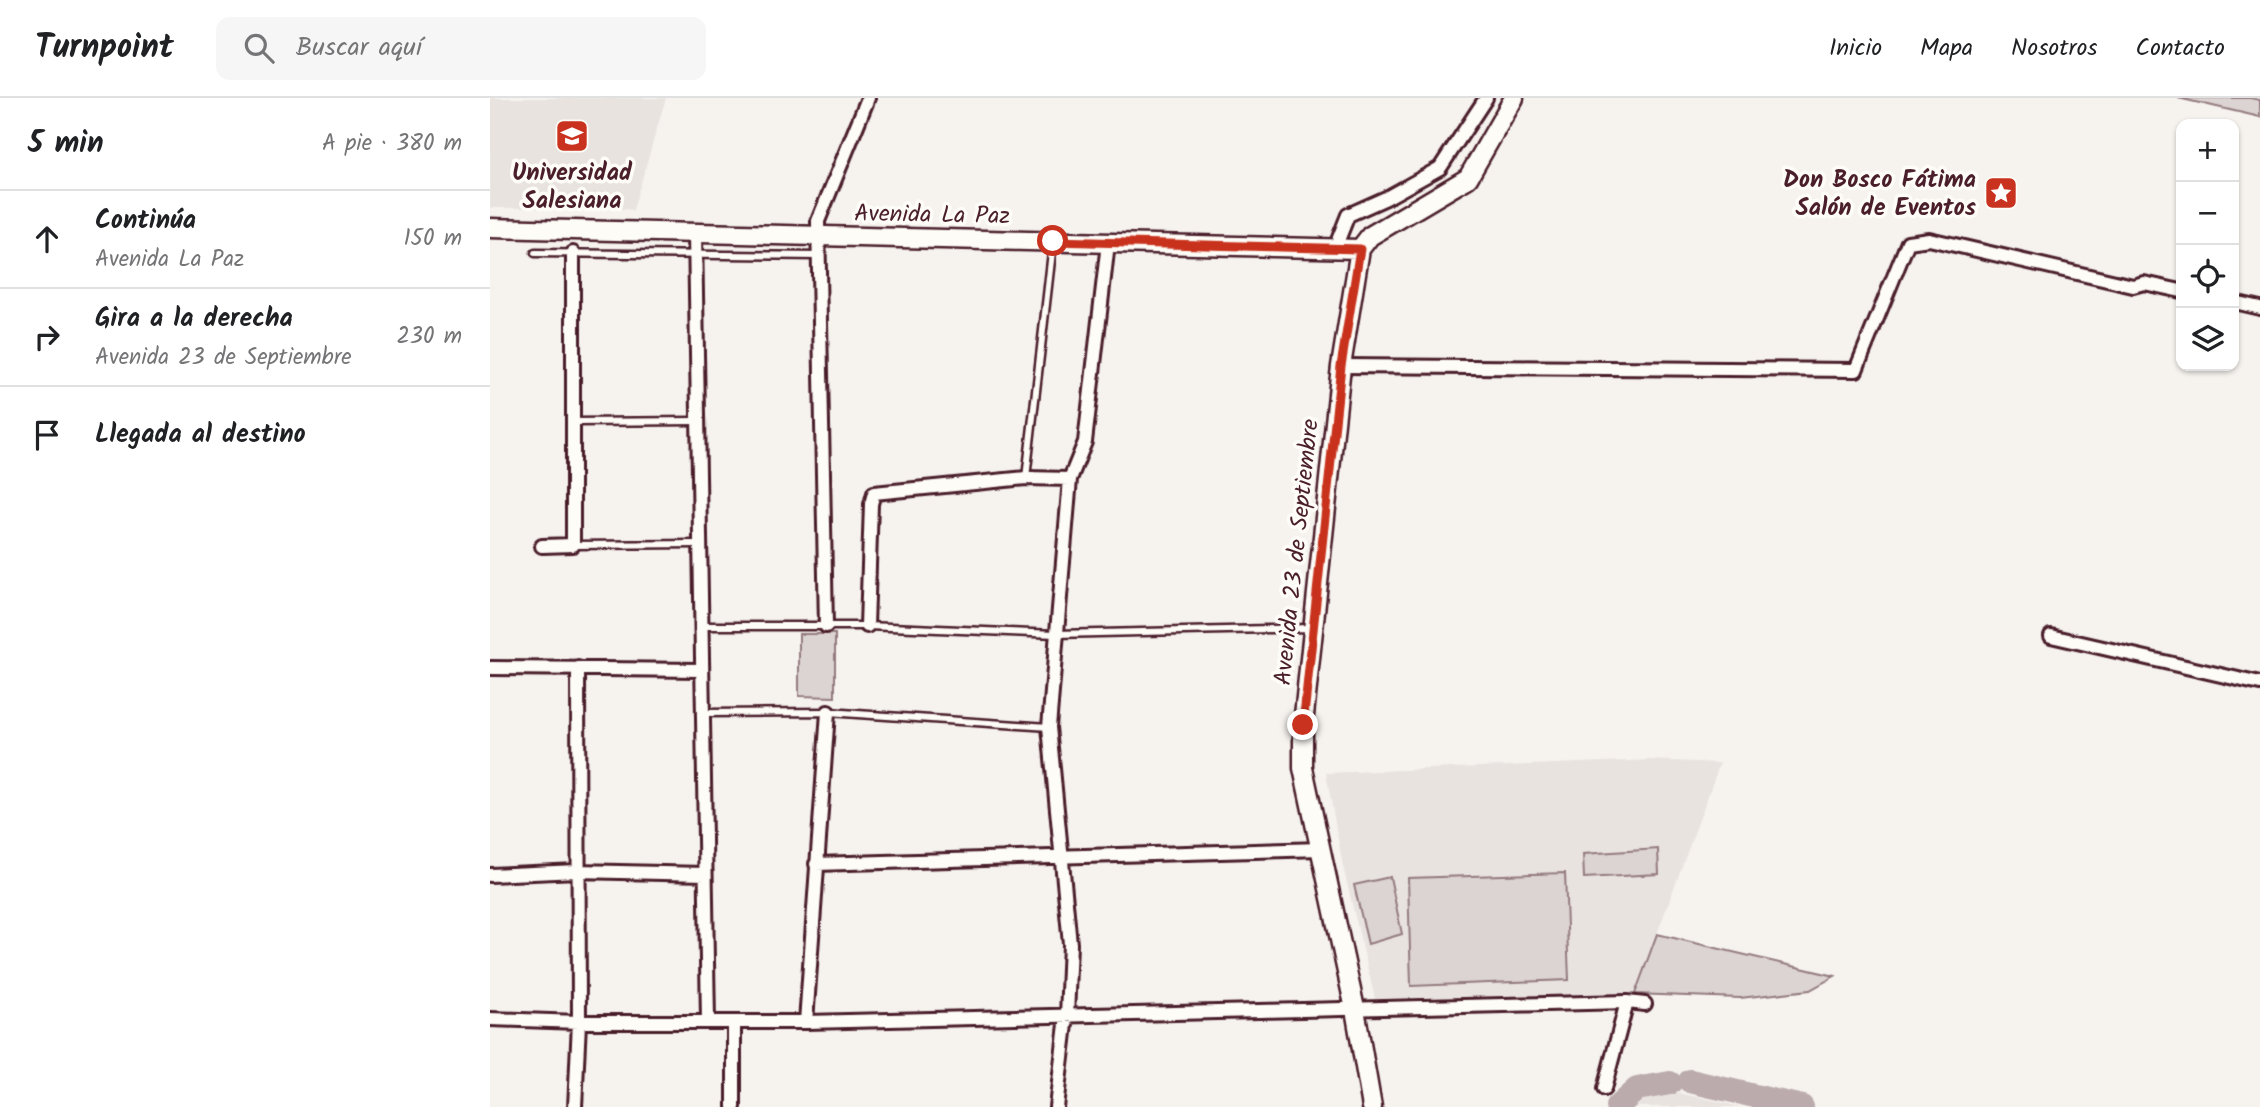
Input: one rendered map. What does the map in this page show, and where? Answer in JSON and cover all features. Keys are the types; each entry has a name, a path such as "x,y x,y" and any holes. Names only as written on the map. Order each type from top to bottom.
{"main road":[{"path":"1360,249 1370,236 1468,178 1514,98"},
{"name":"Avenida La Paz","path":"490,228 1360,249"},
{"name":"Avenida 23 de Septiembre","path":"1360,249 1341,366 1312,628 1303,725 1303,768 1355,1009 1372,1107"}],"street":[{"path":"826,626 818,221 868,98"},
{"path":"1335,248 1348,215 1386,198 1440,168 1486,98"},
{"path":"695,233 708,1021"},
{"path":"1341,366 1856,370 1908,242 1929,239 2133,286 2144,283 2176,290"},
{"path":"1056,1107 1067,1016 1070,944 1049,727 1070,479 1085,442 1108,243"},
{"path":"542,545 573,545 573,253"},
{"path":"2239,303 2260,308"},
{"path":"867,626 871,504 874,493 1026,478 1070,479"},
{"path":"2051,636 2260,684"},
{"path":"490,668 702,670"},
{"path":"575,1107 579,1022 578,668"},
{"path":"806,1022 828,712"},
{"path":"816,864 1321,849"},
{"path":"490,875 577,871 705,874"},
{"path":"1604,1089 1627,1002"},
{"path":"490,1019 734,1023 1627,1002 1645,1004"},
{"path":"734,1023 734,1107"}],"lane":[{"path":"1026,478 1053,241"},
{"path":"536,253 820,256"},
{"path":"574,422 698,421"},
{"path":"573,545 700,544"},
{"path":"701,626 867,626 1056,634 1312,628"},
{"path":"703,713 828,712 1049,727"}],"shaded area":[{"name":"Universidad Salesiana","path":"490,98 666,98 633,210 490,208"},
{"path":"2178,98 2260,100 2260,117"},
{"path":"799,634 835,634 835,697 799,696"},
{"path":"1650,760 1720,763 1635,994 1375,999 1343,867 1326,773"},
{"path":"1658,849 1659,874 1584,878 1583,854"},
{"path":"1565,873 1569,980 1411,986 1408,878"},
{"path":"1390,877 1402,934 1368,944 1354,885"},
{"path":"1657,934 1835,976 1810,990 1740,998 1635,994"},
{"path":"1665,1091 1740,1107 1636,1107 1642,1101"}],"waterway":[{"path":"1690,1081 1802,1107"},
{"path":"1617,1107 1637,1089 1670,1083"}],"place":[{"name":"Universidad Salesiana","path":"572,136"},
{"name":"Don Bosco Fátima Salón de Eventos","path":"2001,193"}],"route":[{"path":"1053,241 1360,249 1341,366 1303,725"}]}
